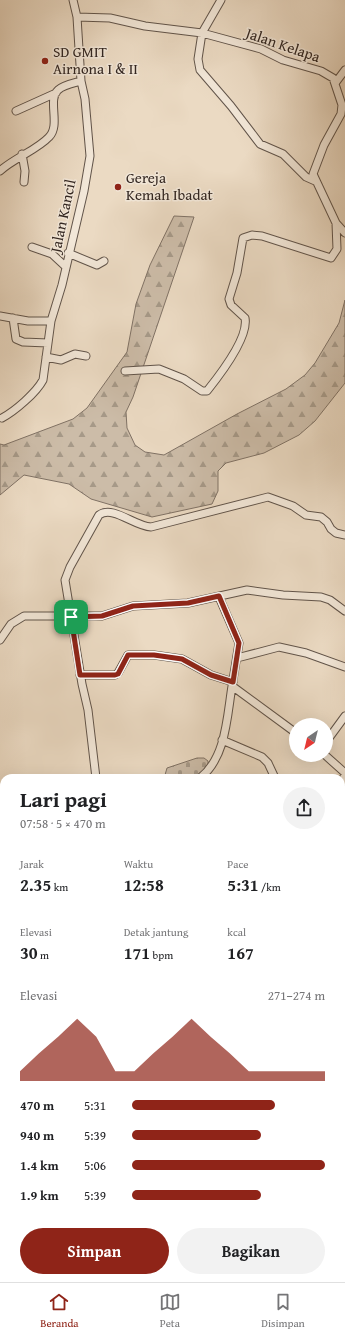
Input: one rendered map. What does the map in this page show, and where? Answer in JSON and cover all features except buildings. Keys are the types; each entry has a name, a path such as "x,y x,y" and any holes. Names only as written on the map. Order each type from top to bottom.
{"street":[{"name":"Jalan Kancil","path":"2,418 39,387 43,380 51,321 66,267 84,190 90,156 85,99 81,80 77,17 73,0"},
{"path":"221,0 202,33 198,59 203,76 231,106 258,143 283,154 306,177 315,181"},
{"name":"Jalan Kelapa","path":"77,17 110,18 145,26 202,33 261,49 289,63 321,72 333,78 336,82"},
{"path":"345,70 336,82 342,105 341,114 314,167 313,174 336,223 345,233"},
{"path":"16,111 56,93 59,89 81,80"},
{"path":"0,171 22,154 50,136 54,125 54,101 56,93"},
{"path":"22,154 25,171 24,182"},
{"path":"125,372 159,369 184,379 202,391 207,391 232,357 245,326 245,318 231,305 230,299 237,273 243,238 252,235 262,236 331,258 337,249 336,223"},
{"path":"32,247 52,254 66,267"},
{"path":"68,254 97,265 104,261"},
{"path":"0,316 32,321 51,321"},
{"path":"13,318 15,336 19,341 48,343"},
{"path":"46,357 61,360 75,354 86,356"},
{"path":"96,774 88,710 80,675 65,580 99,514 103,512 111,512 140,525 151,527 268,496 293,506 306,516 321,518 327,522 330,529 336,533 345,535"},
{"path":"0,640 11,624 24,616 102,616 133,606 188,603 251,590 273,594 315,596 330,600 345,611"},
{"path":"205,774 213,767 222,740 237,658 238,639 219,596"},
{"path":"237,658 279,647 306,653 345,667"},
{"path":"80,675 118,674 128,655 154,655 182,659 211,675 232,684 289,728"},
{"path":"333,732 345,716"},
{"path":"222,740 262,758 268,763 273,774"},
{"path":"333,762 345,773"}],"green space":[{"path":"174,216 194,217 133,397 126,412 127,428 135,445 145,452 164,455 237,414 286,389 305,375 315,363 339,323 345,300 345,383 315,421 299,435 264,453 226,463 218,471 218,491 212,504 152,517 91,499 69,484 24,475 0,495 0,444 4,445 73,419 87,408 127,352 136,304 150,265"},
{"path":"197,758 204,758 208,761 208,766 201,774 165,774 167,768"}],"place":[{"name":"SD GMIT Airnona I & II","path":"45,61"},
{"name":"Gereja Kemah Ibadat","path":"118,187"}],"route":[{"path":"219,596 237,635 239,643 233,682 215,677 182,659 154,655 128,655 118,674 112,676 80,675 71,617 102,616 133,606 188,603 219,596"}]}
